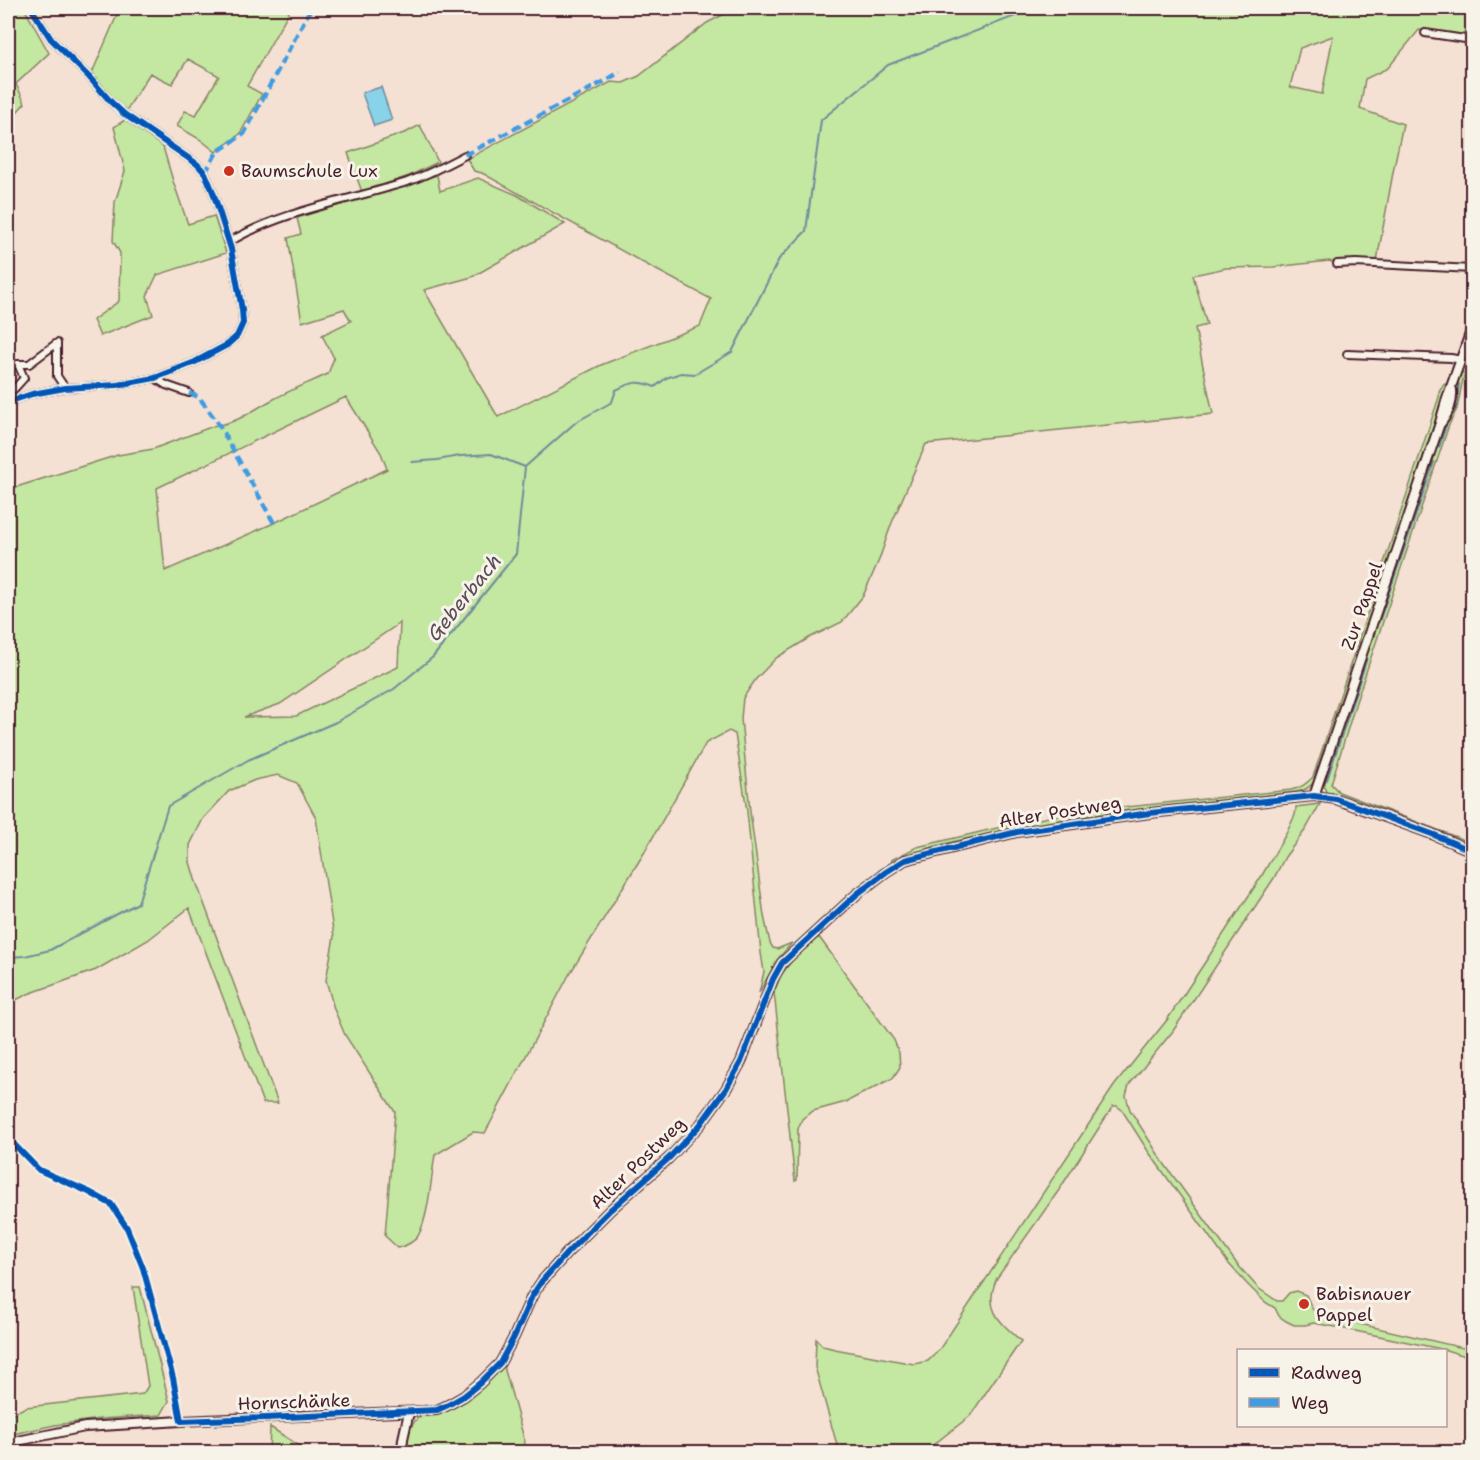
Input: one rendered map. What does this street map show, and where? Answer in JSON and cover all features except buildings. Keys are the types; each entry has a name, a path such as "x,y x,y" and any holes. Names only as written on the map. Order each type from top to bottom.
{"street":[{"path":"8,402 32,394 65,388 117,386 155,378 195,362 227,345 237,336 243,323 229,242 205,173 197,164 124,114 111,102 51,39 31,8"},
{"path":"1425,33 1473,40"},
{"path":"229,242 249,231 292,214 423,176 465,155"},
{"path":"1337,264 1473,269"},
{"name":"Zur Pappel","path":"1314,796 1447,398 1473,328"},
{"path":"8,366 18,363 29,364 57,343 57,376 65,388"},
{"path":"1347,354 1461,360"},
{"path":"8,393 24,378 18,363"},
{"path":"155,378 166,385 189,393"},
{"name":"Alter Postweg","path":"409,1412 437,1410 448,1405 464,1396 500,1363 532,1296 542,1281 610,1210 669,1158 694,1131 726,1089 741,1062 773,979 782,963 857,894 905,860 1017,832 1150,813 1314,796 1336,799 1473,851"},
{"path":"402,1452 409,1412"},
{"name":"Hornschänke","path":"8,1443 85,1427 409,1412"}],"green space":[{"path":"8,8 24,8 49,53 16,84 25,103 8,122"},
{"path":"120,8 291,8 247,86 262,94 240,134 216,152 177,126 185,111 196,115 219,76 188,59 172,84 150,73 126,111 117,103 92,73"},
{"path":"736,8 1472,8 1472,38 1419,30 1388,68 1365,79 1360,109 1403,124 1377,261 1337,264 1329,261 1274,267 1226,268 1193,275 1207,325 1195,328 1213,414 926,444 863,596 842,622 776,658 756,679 743,698 741,719 764,916 773,948 777,949 792,943 777,960 759,993 764,972 747,811 735,734 729,731 706,743 644,853 569,975 485,1133 473,1132 435,1155 422,1228 414,1240 398,1248 385,1236 395,1112 345,1035 334,1009 326,980 334,937 316,818 297,783 278,775 255,780 229,791 203,819 190,845 190,862 195,879 278,1103 263,1103 189,908 148,940 96,970 28,994 8,1004 8,480 13,488 118,455 153,449 238,419 279,396 328,374 334,358 322,335 351,321 344,309 302,322 288,238 301,234 297,218 437,175 440,191 478,178 517,195 565,224 472,277 424,290 498,417 601,365 700,326 711,299 482,173 474,171 467,159 611,82 623,83 639,76 707,23","holes":["1333,36 1322,94 1290,87 1300,48","346,397 381,453 387,469 274,523 165,571 157,488","400,623 398,667 296,716 244,717 280,704"]},
{"path":"125,120 163,147 188,224 214,216 226,253 157,275 147,296 153,315 100,336 93,320 119,301 120,253 113,241 115,202 125,171 114,127"},
{"path":"420,125 438,162 409,176 362,192 348,153 407,132"},
{"path":"1461,372 1466,374 1457,409 1449,425 1356,702 1331,784 1339,792 1472,843 1472,848 1326,792 1324,786"},
{"path":"1444,384 1450,385 1316,780 1309,787 1296,792 1141,809 1026,826 939,845 893,864 891,860 917,847 1049,817 1291,790 1308,782 1313,777 1439,392"},
{"path":"1320,804 1306,829 1285,857 1274,878 1173,1031 1129,1085 1126,1096 1130,1110 1163,1162 1237,1264 1258,1288 1277,1301 1282,1301 1289,1293 1296,1291 1306,1295 1313,1310 1330,1317 1472,1350 1472,1358 1447,1349 1313,1323 1294,1325 1286,1321 1229,1264 1148,1151 1122,1110 1113,1106 1059,1190 997,1278 992,1298 996,1314 1021,1341 970,1416 924,1452 839,1452 815,1367 816,1339 823,1346 914,1364 928,1361 939,1350 1114,1086 1167,1020 1261,877 1286,834 1295,815 1296,807"},
{"path":"819,937 894,1040 899,1053 900,1067 893,1078 846,1102 813,1111 802,1119 798,1129 797,1180 795,1181 774,992 781,975 794,958"},
{"path":"133,1287 140,1287 169,1401 161,1415 100,1419 8,1435 8,1414 26,1407 143,1394 148,1386"},
{"path":"503,1363 525,1442 522,1452 407,1452 409,1434 418,1418 445,1410 461,1402"},
{"path":"270,1427 309,1452 269,1452"}],"water":[{"path":"381,87 392,120 374,126 362,93"}],"waterway":[{"name":"Geberbach","path":"8,957 25,956 50,950 138,903 168,806 248,760 336,722 394,689 433,657 516,554 525,467 576,422 612,402 616,390 635,383 655,387 666,378 681,373 695,374 732,352 779,259 806,231 821,120 888,65 1036,8"},
{"path":"1439,447 1447,423 1456,407 1459,384"},
{"path":"412,462 491,454 525,467"},
{"path":"1379,622 1434,462"},
{"path":"1327,780 1367,658"}],"marked path":[{"path":"205,173 217,152 244,134 311,8"},
{"path":"465,155 620,72"},
{"path":"189,393 199,397 219,425 274,523"}],"cycle path":[{"path":"8,402 32,394 65,388 117,385 155,378 195,362 227,345 237,336 243,323 231,249 205,173 197,164 124,114 111,102 51,39 31,8"},
{"path":"8,1138 39,1170 111,1204 127,1228 143,1268 173,1378 181,1421 437,1410 464,1396 500,1363 532,1296 542,1281 610,1210 669,1158 700,1125 726,1089 741,1062 773,979 782,963 857,894 905,860 1017,832 1150,813 1314,796 1336,799 1472,851"}],"place":[{"name":"Baumschule Lux","path":"229,171"},
{"name":"Babisnauer Pappel","path":"1304,1304"}]}
